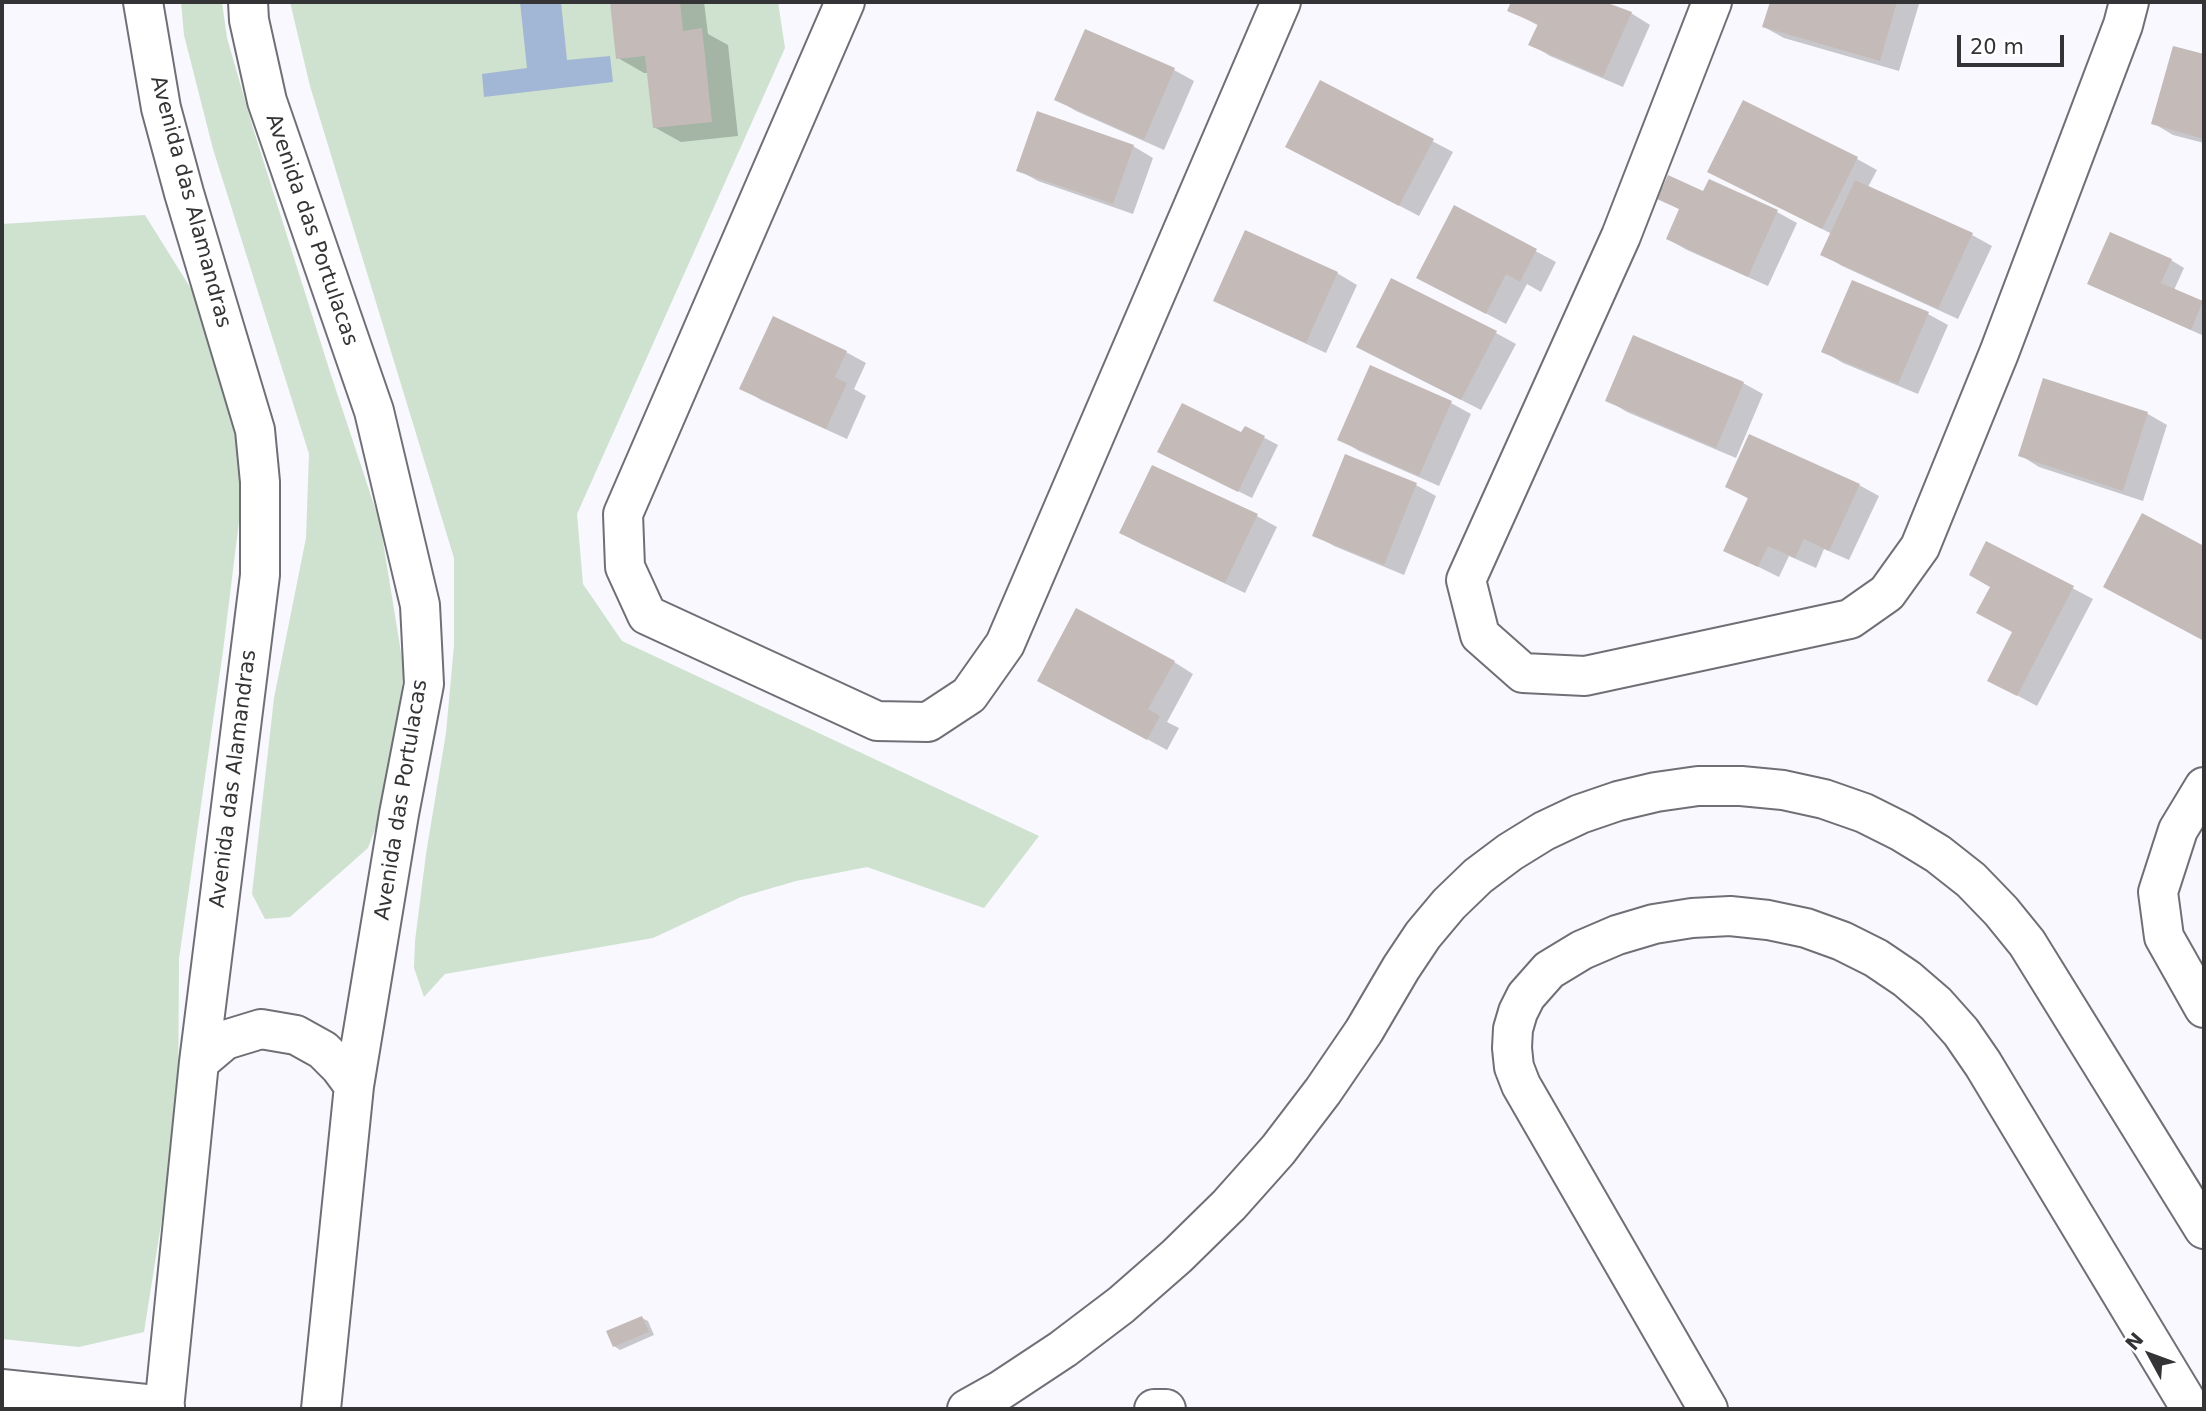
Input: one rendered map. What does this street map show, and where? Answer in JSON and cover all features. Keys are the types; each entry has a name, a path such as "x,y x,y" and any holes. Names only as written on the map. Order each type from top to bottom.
{"street":[{"name":"Avenida das Alamandras","path":"2,1389 164,1408 200,1062 260,575 260,482 255,430 160,108 144,2"},
{"name":"Avenida das Portulacas","path":"248,2 249,20 267,101 374,411 420,605 424,684 399,814 354,1086 321,1409"},
{"path":"845,2 623,514 625,566 647,615 877,721 928,722 970,695 1005,643 1281,2"},
{"path":"1712,2 1621,236 1466,580 1480,635 1523,673 1585,676 1850,620 1887,593 1920,547 1999,353 2123,25 2129,2"},
{"path":"967,1409 1002,1390 1063,1349 1121,1305 1229,1205 1278,1150 1322,1091 1364,1031 1423,935 1449,904 1478,876 1544,831 1580,814 1618,801 1698,786 1783,790 1824,799 1864,813 1902,832 1938,854 1971,880 2027,943 2204,1229"},
{"path":"2204,787 2179,830 2158,892 2164,937 2204,1008"},
{"path":"1708,1409 1521,1085 1514,1067 1512,1048 1513,1029 1525,996 1536,982 1560,963 1617,935 1654,924 1730,916 1769,920 1806,928 1842,941 1876,958 1907,979 1936,1004 1961,1032 1983,1063 2191,1409"},
{"path":"200,1062 225,1040 261,1029 296,1035 323,1050 354,1086"},
{"path":"1154,1409 1166,1409"}],"green space":[{"path":"181,2 222,2 227,38 253,128 380,523 404,671 387,797 368,848 290,917 265,919 252,894 274,698 306,538 309,454 213,149 184,35"},
{"path":"290,2 778,2 785,48 577,514 583,584 622,641 1039,836 984,908 867,867 796,881 741,897 653,938 445,974 424,997 414,968 415,941 446,733 454,645 454,558 310,86"},
{"path":"145,215 198,300 252,416 223,651 179,959 178,1117 144,1332 79,1347 2,1339 2,224"}],"water":[{"path":"520,2 561,2 567,60 610,56 613,82 484,97 482,74 527,68"}],"building":[{"path":"610,2 680,2 683,31 702,28 712,122 653,128 645,56 616,59"},
{"path":"1511,2 1605,2 1632,12 1603,77 1528,45 1538,24 1507,11"},
{"path":"1770,2 1897,2 1880,61 1762,27"},
{"path":"1085,29 1175,68 1144,140 1054,100"},
{"path":"2173,46 2204,54 2204,139 2151,124"},
{"path":"1320,80 1434,139 1399,206 1285,147"},
{"path":"1743,100 1858,157 1822,229 1707,172"},
{"path":"1037,111 1134,145 1113,204 1016,171"},
{"path":"1668,175 1703,191 1709,179 1778,210 1748,277 1666,239 1679,209 1657,199"},
{"path":"1855,180 1973,233 1938,309 1820,255"},
{"path":"1454,205 1537,249 1520,282 1506,274 1486,314 1416,278"},
{"path":"1245,230 1338,272 1306,343 1213,301"},
{"path":"2110,232 2172,259 2161,283 2203,301 2191,330 2087,284"},
{"path":"1391,278 1497,331 1461,400 1356,347"},
{"path":"1852,280 1929,312 1898,384 1821,352"},
{"path":"773,316 847,351 835,377 847,383 826,429 739,389"},
{"path":"1633,335 1744,382 1716,448 1605,401"},
{"path":"1370,365 1452,401 1419,476 1337,440"},
{"path":"2043,378 2148,412 2123,491 2018,456"},
{"path":"1182,403 1241,432 1245,426 1265,436 1238,492 1157,452"},
{"path":"1749,434 1860,484 1829,551 1804,539 1795,558 1768,546 1758,567 1723,551 1748,498 1725,487"},
{"path":"1345,454 1417,483 1384,565 1312,536"},
{"path":"1152,465 1258,514 1225,583 1119,533"},
{"path":"2142,513 2204,546 2204,641 2103,587"},
{"path":"1986,541 2074,586 2017,696 1987,681 2012,632 1976,613 1990,587 1969,575"},
{"path":"1076,608 1175,661 1148,709 1160,716 1147,740 1037,681"},
{"path":"642,1316 649,1332 613,1347 606,1331"}]}
